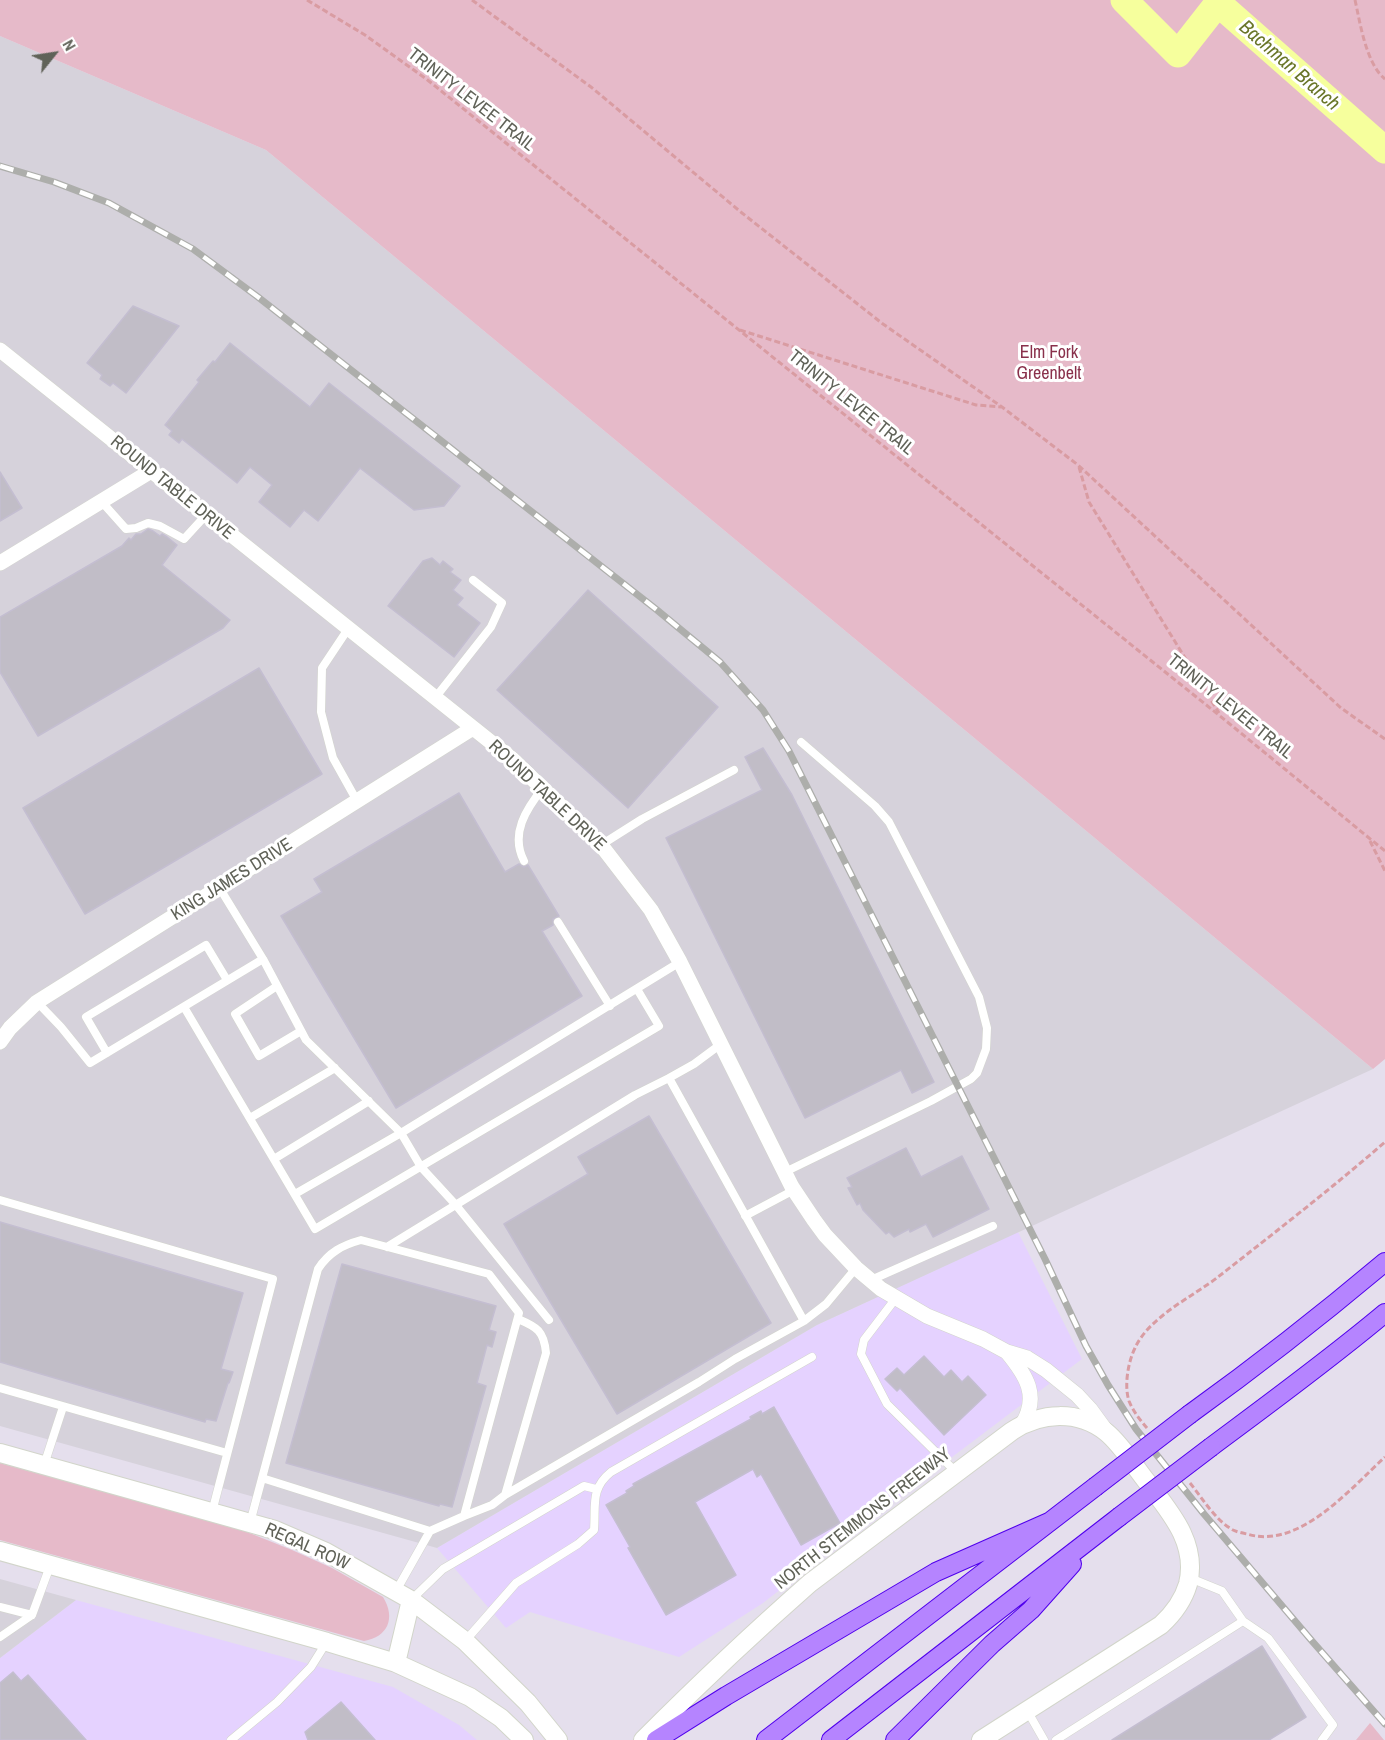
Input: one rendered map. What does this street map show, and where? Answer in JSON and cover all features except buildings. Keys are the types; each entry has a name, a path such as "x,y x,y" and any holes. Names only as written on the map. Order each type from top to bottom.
{"highway":[{"path":"766,1740 1095,1486 1267,1358 1385,1262"},
{"path":"831,1740 1119,1517 1287,1391 1385,1312"},
{"path":"656,1740 936,1572 1049,1522"},
{"path":"895,1740 992,1644 1031,1610 1100,1532"}],"main road":[{"name":"NORTH STEMMONS FREEWAY","path":"644,1740 673,1710 810,1583 1022,1425 1039,1418 1060,1415 1086,1421 1108,1434 1176,1521 1188,1546 1189,1577 1180,1604 1161,1625 981,1740"},
{"name":"REGAL ROW","path":"0,1453 275,1530 326,1552 404,1596 465,1641 528,1703 558,1740"},
{"path":"0,1551 396,1663 470,1697 501,1718 524,1740"},
{"path":"396,1663 404,1596"},
{"path":"501,1718 516,1740"}],"street":[{"name":"ROUND TABLE DRIVE","path":"0,350 512,759 543,788 601,845 651,910 680,962 794,1190 825,1235 856,1268 896,1298 927,1316 983,1339 1007,1352 1027,1358 1054,1376 1090,1409 1108,1434"},
{"path":"0,563 151,471"},
{"name":"KING JAMES DRIVE","path":"0,1042 37,1002 473,728"},
{"name":"ROUND TABLE DRIVE","path":"1007,1352 1020,1367 1029,1386 1029,1407 1022,1425"}],"lane":[{"path":"101,501 126,529 148,523 160,526 184,539 206,515"},
{"path":"435,698 491,627 502,603 473,580"},
{"path":"348,628 322,668 321,712 333,758 357,801"},
{"path":"785,1172 932,1101 971,1078 977,1073 986,1049 987,1028 980,997 889,822 801,742"},
{"path":"601,845 642,819 734,770"},
{"path":"524,861 519,851 519,830 527,808 543,788"},
{"path":"219,887 263,959 306,1040 401,1133 422,1167 456,1204 549,1320"},
{"path":"558,922 609,1006"},
{"path":"107,1053 86,1017 206,945 227,980"},
{"path":"37,1002 90,1063 263,959"},
{"path":"295,1194 401,1133 680,962"},
{"path":"277,986 235,1014 260,1056 301,1031"},
{"path":"184,1007 315,1229 659,1026 637,989"},
{"path":"387,1247 635,1095 694,1064 721,1044"},
{"path":"250,1118 335,1068"},
{"path":"669,1078 804,1322"},
{"path":"274,1159 369,1101"},
{"path":"746,1216 794,1190"},
{"path":"0,1200 273,1279 212,1512"},
{"path":"871,1280 993,1226"},
{"path":"250,1523 318,1269 326,1257 345,1245 361,1240 489,1274 519,1313 464,1516"},
{"path":"262,1478 430,1531 492,1505 505,1495 735,1359 804,1322 826,1304 856,1268"},
{"path":"896,1298 864,1340 861,1354 887,1404 957,1473"},
{"path":"505,1495 546,1353 545,1340 536,1326 518,1319"},
{"path":"465,1641 516,1583 578,1544 594,1530 596,1489 602,1479 812,1357"},
{"path":"0,1388 227,1454"},
{"path":"44,1465 63,1407"},
{"path":"404,1596 443,1569 584,1486 596,1489"},
{"path":"404,1596 430,1531"},
{"path":"0,1637 32,1615 50,1566"},
{"path":"1189,1577 1222,1591 1243,1621 1268,1638 1333,1725 1322,1740"},
{"path":"0,1607 32,1615"},
{"path":"1056,1740 1243,1621"},
{"path":"231,1740 277,1702 311,1667 327,1642"},
{"path":"1027,1710 1044,1740"}],"path":[{"name":"TRINITY LEVEE TRAIL","path":"307,0 365,35 425,78 1385,851"},
{"path":"472,0 591,87 742,213 883,324 1002,407 1078,465 1341,708 1385,739"},
{"path":"1355,0 1369,55 1385,79"},
{"path":"737,329 976,405 1002,407"},
{"path":"1078,465 1089,502 1220,716"},
{"name":"TRINITY LEVEE TRAIL","path":"1370,839 1385,871"}],"shaded area":[{"path":"0,36 266,150 1373,1069 817,1325 437,1548 0,1426"},
{"path":"1018,1232 1082,1359 763,1603 679,1657 530,1612 506,1628 437,1548 817,1325"},
{"path":"0,1579 76,1600 0,1658"},
{"path":"76,1600 393,1687 459,1725 477,1740 0,1740 0,1658"}],"green space":[{"name":"Elm Fork Greenbelt","path":"0,0 1385,0 1385,1059 1373,1069 266,150 0,36"},
{"path":"0,1463 237,1528 292,1550 332,1568 383,1597 389,1612 387,1625 379,1635 364,1641 0,1540"},
{"path":"1370,1723 1384,1740 1356,1740"}],"waterway":[{"name":"Bachman Branch","path":"1124,0 1178,54 1218,3 1385,150"}],"railway":[{"path":"0,166 54,182 109,203 193,249 258,297 657,610 720,662 763,710 789,751 1045,1259 1086,1346 1108,1385 1136,1429 1204,1514 1385,1724"}]}
